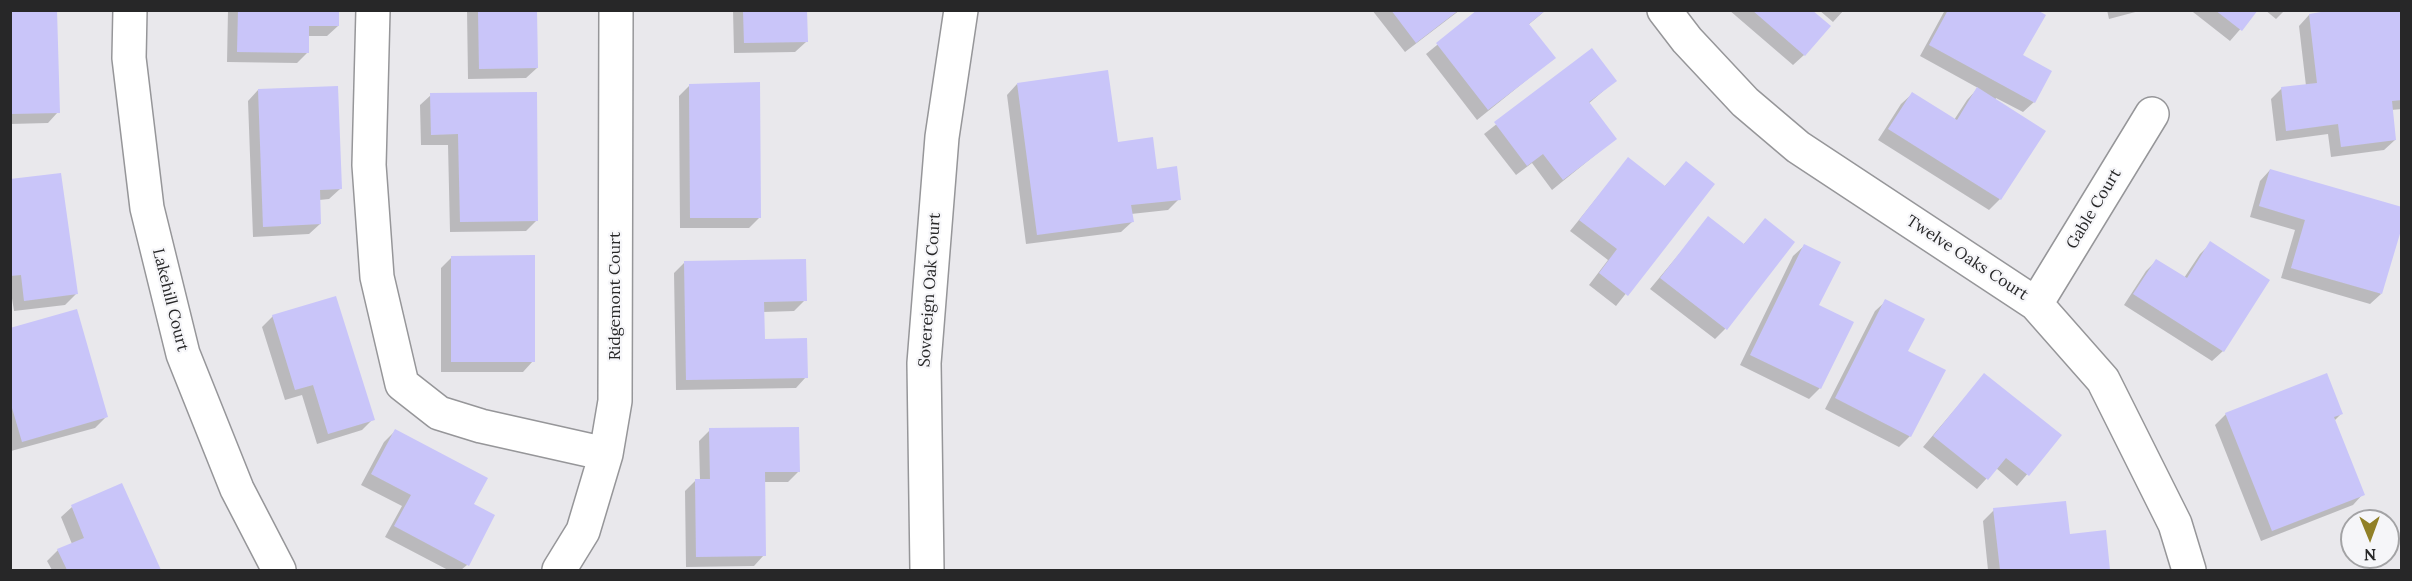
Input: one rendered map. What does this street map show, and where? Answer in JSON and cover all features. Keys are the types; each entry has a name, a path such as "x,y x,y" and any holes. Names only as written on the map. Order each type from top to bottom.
{"street":[{"name":"Lakehill Court","path":"130,10 129,58 147,208 183,354 237,489 279,570"},
{"path":"374,10 369,165 377,277 402,384 439,413 481,426 606,454"},
{"name":"Ridgemont Court","path":"559,570 583,531 606,454 615,401 616,10"},
{"name":"Sovereign Oak Court","path":"927,570 924,363 942,137 961,10"},
{"name":"Twelve Oaks Court","path":"1664,10 1687,40 1745,102 1798,147 2036,304 2103,380 2175,524 2189,570"},
{"name":"Gable Court","path":"2036,304 2152,114"}],"building":[{"path":"10,10 57,10 60,113 10,114"},
{"path":"238,10 339,10 339,26 309,26 309,53 237,52"},
{"path":"478,10 537,10 538,68 479,69"},
{"path":"743,10 807,10 808,42 744,43"},
{"path":"1391,10 1459,10 1416,43"},
{"path":"1477,10 1546,10 1529,24 1556,58 1488,110 1436,43"},
{"path":"1752,10 1812,10 1831,26 1805,56"},
{"path":"1948,10 2037,10 2046,15 2023,55 2052,71 2035,103 1929,45"},
{"path":"2215,10 2258,10 2242,31"},
{"path":"2333,10 2402,10 2402,100 2392,101 2396,140 2341,147 2338,124 2286,131 2281,87 2317,83 2309,14"},
{"path":"1592,48 1617,81 1589,102 1617,139 1563,180 1543,154 1527,166 1494,122"},
{"path":"1108,70 1118,142 1153,137 1157,169 1177,166 1181,200 1131,205 1134,222 1037,235 1017,83"},
{"path":"760,82 761,218 690,218 689,84"},
{"path":"338,86 342,189 320,190 321,224 263,227 258,89"},
{"path":"1977,87 2046,131 2001,200 1888,129 1912,92 1957,120"},
{"path":"537,92 538,221 460,222 458,134 431,135 430,93"},
{"path":"1628,157 1665,186 1686,161 1715,184 1628,296 1599,273 1617,249 1579,220"},
{"path":"2270,169 2402,207 2402,227 2382,294 2291,268 2305,220 2259,206"},
{"path":"61,173 78,294 24,301 21,275 10,276 10,179"},
{"path":"1708,216 1744,244 1765,218 1795,242 1727,330 1660,278"},
{"path":"2210,241 2270,280 2224,352 2133,294 2156,259 2187,278"},
{"path":"1804,244 1841,262 1819,305 1854,322 1821,389 1750,355"},
{"path":"535,255 535,362 451,362 451,256"},
{"path":"806,259 807,301 764,302 765,339 807,338 808,378 686,380 684,261"},
{"path":"336,296 375,420 328,434 313,385 295,390 272,315"},
{"path":"1885,299 1925,319 1908,351 1946,370 1911,437 1835,398"},
{"path":"77,309 108,417 22,442 10,401 10,328"},
{"path":"1984,373 2062,435 2029,476 2006,458 1988,480 1933,436"},
{"path":"2327,373 2343,414 2334,417 2365,495 2272,531 2225,413"},
{"path":"799,427 800,472 765,472 766,556 696,557 695,479 710,479 709,428"},
{"path":"395,429 488,478 474,504 495,515 469,566 394,526 411,495 371,474"},
{"path":"122,483 161,570 67,570 57,549 84,538 71,505"},
{"path":"2066,501 2070,534 2106,530 2110,570 2000,570 1993,508"}]}
